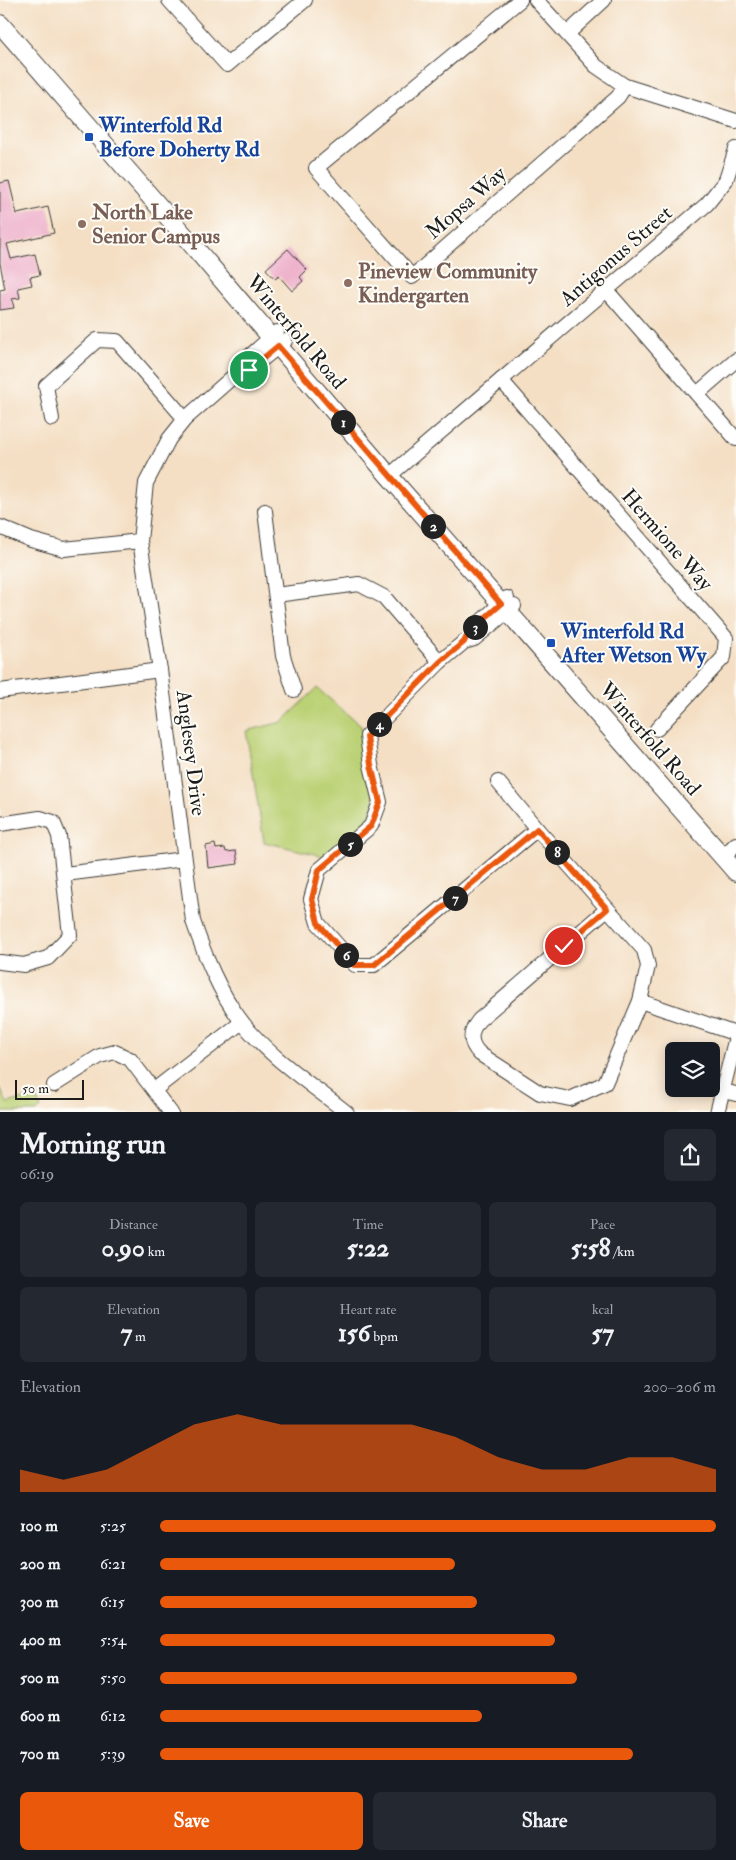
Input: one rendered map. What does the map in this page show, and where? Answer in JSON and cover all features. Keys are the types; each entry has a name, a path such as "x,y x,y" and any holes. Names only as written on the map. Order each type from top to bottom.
{"main road":[{"name":"Winterfold Road","path":"0,12 392,473 733,859"},
{"name":"Winterfold Road","path":"0,24 277,339"}],"street":[{"path":"169,0 226,65 305,0"},
{"name":"Mopsa Way","path":"520,0 316,168 412,277 618,97 625,86"},
{"path":"536,0 596,66 625,86 736,121"},
{"path":"567,34 604,0"},
{"name":"Antigonus Street","path":"392,473 707,204 726,180 736,149"},
{"path":"607,291 736,439"},
{"name":"Anglesey Drive","path":"277,339 249,370 236,374 185,418 169,439 146,482 140,542 160,670 193,921 205,956 227,999 242,1022 273,1055 347,1112"},
{"path":"52,419 46,386 98,340 117,341 185,418"},
{"path":"697,394 736,360"},
{"name":"Hermione Way","path":"501,380 726,638 724,657 657,728"},
{"path":"265,512 283,656 294,690"},
{"path":"0,527 31,540 64,549 140,542"},
{"path":"276,595 359,584 384,597 440,662"},
{"path":"508,605 474,639 464,642 440,662 367,736 371,765 380,802 371,826 319,870 312,899 318,923 354,965 374,965 537,829"},
{"path":"0,691 160,670"},
{"path":"498,782 644,950 648,966 640,1001 604,1083 570,1099 540,1093 480,1054 474,1048 472,1042 474,1027 479,1020 607,909"},
{"path":"0,824 40,818 53,822 59,836 65,874 70,935 48,958 24,965 0,962"},
{"path":"65,874 184,859"},
{"path":"640,1001 736,1036 730,1092 717,1112"},
{"path":"154,1090 242,1022"},
{"path":"54,1085 100,1056 115,1052 130,1059 171,1112"}],"green space":[{"path":"317,688 361,726 375,801 368,822 327,857 264,842 246,731 282,722"},
{"path":"0,1088 7,1103 35,1096 41,1108 36,1112 0,1112"}],"building":[{"path":"9,181 17,214 48,207 54,233 7,244 11,259 35,254 40,275 30,277 32,285 18,288 20,298 12,299 14,308 0,310 0,290 5,289 0,263 0,183"},
{"path":"288,249 307,270 300,277 303,281 292,291 279,276 275,279 266,269"},
{"path":"215,844 216,849 225,848 226,852 236,851 238,864 208,868 206,846"}],"place":[{"name":"Winterfold Rd Before Doherty Rd","path":"89,137"},
{"name":"North Lake Senior Campus","path":"82,224"},
{"name":"Pineview Community Kindergarten","path":"348,283"},
{"name":"Winterfold Rd After Wetson Wy","path":"551,643"}],"route":[{"path":"249,370 278,346 501,604 469,632 464,642 440,662 367,736 371,765 380,802 371,826 319,870 312,899 318,923 354,965 374,965 537,829 607,909 564,946"}]}
